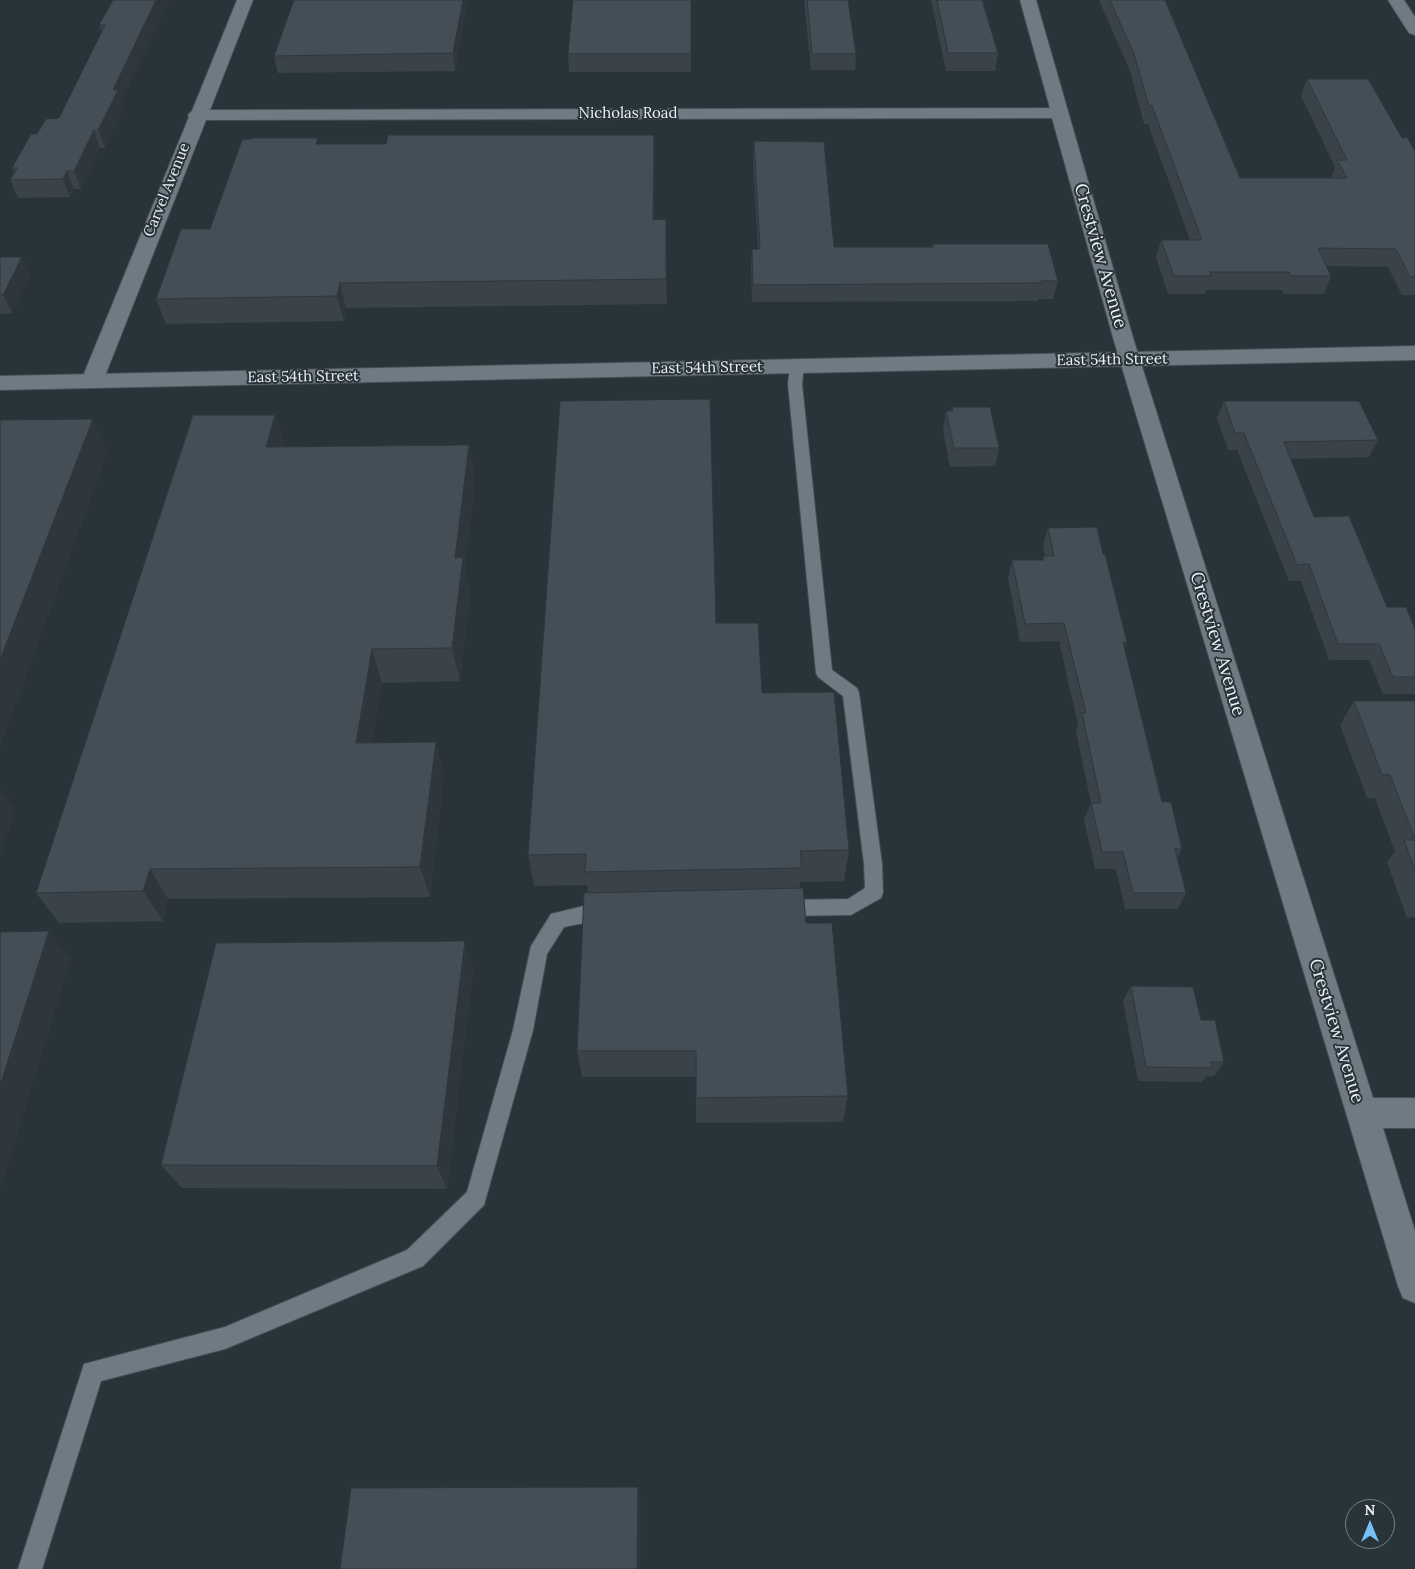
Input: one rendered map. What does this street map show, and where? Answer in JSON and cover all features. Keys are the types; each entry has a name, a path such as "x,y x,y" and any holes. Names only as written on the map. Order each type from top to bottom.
{"street":[{"name":"Carvel Avenue","path":"92,381 197,115 245,0"},
{"name":"Crestview Avenue","path":"1028,0 1130,359 1415,1286"},
{"path":"1396,0 1415,30"},
{"name":"Nicholas Road","path":"197,115 1060,113"},
{"name":"East 54th Street","path":"0,383 1415,353"},
{"path":"1361,1113 1415,1113"}],"lane":[{"path":"761,909 851,907 874,892 873,864 852,693 824,674 795,384 797,366"},
{"path":"30,1569 92,1372 225,1338 415,1258 476,1198 524,1030 538,952 558,920 592,912 622,911"}],"building":[{"path":"113,0 156,0 113,90 118,90 98,130 94,130 74,171 67,171 63,179 10,180 17,168 12,168 31,134 37,134 46,119 59,118 105,25 99,25"},
{"path":"294,0 463,0 453,53 274,56"},
{"path":"573,0 691,0 691,54 568,54"},
{"path":"807,0 848,0 856,54 812,54"},
{"path":"937,0 982,0 998,53 948,53"},
{"path":"1110,0 1165,0 1240,178 1347,178 1337,160 1347,160 1307,79 1368,79 1402,138 1407,137 1415,151 1415,277 1410,277 1396,249 1318,248 1331,276 1291,276 1289,272 1210,272 1211,276 1174,276 1161,240 1202,240 1152,106 1149,106 1134,54"},
{"path":"388,135 654,135 653,220 666,219 666,279 340,283 337,296 156,299 181,229 210,229 242,140 252,138 318,138 316,144 386,144"},
{"path":"754,141 824,142 834,247 933,247 932,244 1048,244 1058,281 1041,281 1042,283 753,285 752,249 760,249"},
{"path":"0,257 22,257 3,295 0,295"},
{"path":"710,399 716,623 758,623 762,693 834,692 849,850 800,851 802,868 585,872 586,854 528,855 560,401"},
{"path":"1224,401 1359,401 1378,440 1284,442 1314,517 1349,516 1387,607 1406,607 1415,629 1415,677 1393,677 1379,644 1338,644 1309,564 1297,565 1244,433 1235,433"},
{"path":"952,407 990,407 999,448 954,448 946,411 953,411"},
{"path":"193,415 275,415 266,447 469,445 455,558 463,557 452,648 372,649 356,743 436,742 420,867 150,869 143,891 36,893"},
{"path":"93,419 0,660 0,420"},
{"path":"1097,527 1127,642 1123,642 1162,802 1171,802 1182,849 1175,849 1186,893 1133,893 1123,852 1102,852 1091,803 1101,803 1082,713 1086,713 1064,623 1025,624 1012,560 1044,560 1043,556 1054,556 1048,528"},
{"path":"1354,701 1415,701 1415,839 1390,775 1382,775"},
{"path":"1404,840 1415,840 1415,870"},
{"path":"803,888 806,923 832,923 848,1096 696,1098 696,1051 577,1051 584,893"},
{"path":"49,931 0,1086 0,934 1,932"},
{"path":"465,941 437,1166 161,1165 216,943"},
{"path":"1131,986 1193,987 1201,1020 1215,1020 1224,1062 1210,1062 1212,1068 1146,1067"},
{"path":"638,1487 637,1569 340,1569 351,1488"}]}
